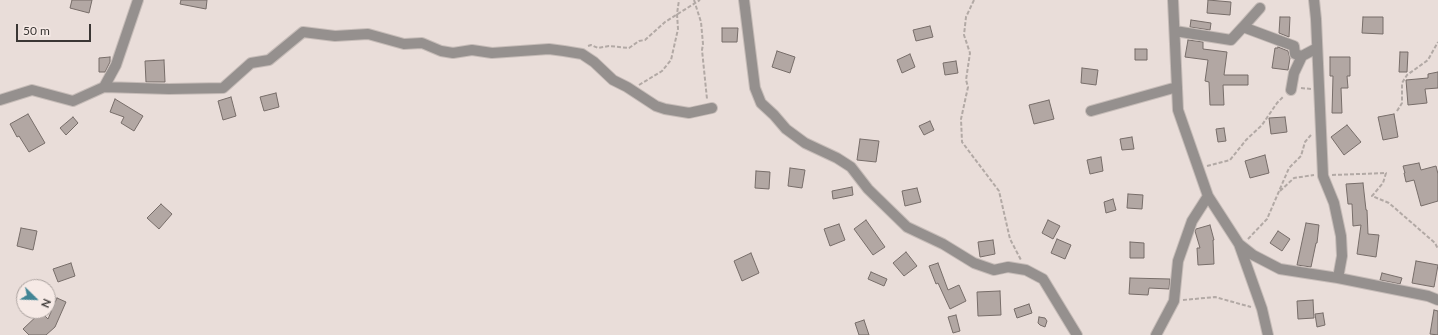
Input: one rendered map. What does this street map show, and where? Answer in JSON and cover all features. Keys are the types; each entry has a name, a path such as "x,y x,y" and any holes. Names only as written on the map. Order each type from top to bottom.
{"street":[{"path":"104,87 116,65 138,0"},
{"path":"744,0 755,88 761,103 786,129 805,143 837,158 851,167 868,189 907,227 943,244 974,263 994,270 1008,267 1026,270 1043,279 1077,335"},
{"path":"1173,0 1178,110 1208,196 1239,244 1262,309 1268,335"},
{"path":"1314,0 1323,176 1334,203 1341,236 1342,256 1338,278"},
{"path":"1175,31 1231,40 1260,8"},
{"path":"1243,27 1294,46 1295,54 1302,56"},
{"path":"0,100 32,90 73,100 104,87 169,89 223,88 251,63 269,60 303,32 335,36 368,34 404,44 422,43 441,51 453,52 472,50 492,53 549,49 582,54 594,62 613,80 627,87 656,106 689,113 710,109"},
{"path":"1291,90 1294,73 1302,56 1317,48"},
{"path":"1091,111 1177,87"},
{"path":"1156,335 1174,301 1178,262 1192,221 1208,196"},
{"path":"1239,244 1253,255 1280,269 1338,278 1428,296 1438,300"}],"path":[{"path":"627,87 639,85 662,71 671,60 678,29 677,14 679,0"},
{"path":"694,0 701,22 703,44 702,50 710,109"},
{"path":"584,48 591,45 598,48 609,46 629,48 639,41 645,40 665,22 700,0"},
{"path":"974,0 966,17 964,29 964,35 970,53 966,80 968,87 961,119 962,142 999,191 1010,239 1026,270"},
{"path":"1397,110 1402,103 1402,83 1407,75 1428,60 1438,42"},
{"path":"1198,168 1230,160 1246,140 1262,125 1277,102 1291,90 1303,88 1319,90"},
{"path":"1239,244 1248,239 1267,219 1289,168 1301,156 1305,142 1320,123"},
{"path":"1280,191 1294,178 1311,174 1323,176 1386,173 1383,183 1372,196 1389,203 1435,243 1438,249"},
{"path":"1174,301 1215,298 1262,309"}],"building":[{"path":"72,0 92,0 89,13 70,8"},
{"path":"181,0 207,0 206,9 180,4"},
{"path":"1208,0 1231,2 1230,15 1207,13"},
{"path":"1280,17 1290,17 1289,37 1279,33"},
{"path":"1363,17 1383,17 1383,34 1362,33"},
{"path":"1191,20 1211,23 1210,30 1190,27"},
{"path":"930,26 933,37 916,41 913,30"},
{"path":"722,28 738,28 737,42 722,42"},
{"path":"1188,40 1203,42 1203,49 1227,52 1224,75 1248,75 1248,85 1223,85 1224,105 1210,105 1209,82 1205,81 1208,60 1185,57"},
{"path":"1278,47 1288,51 1290,58 1288,70 1272,68 1275,48"},
{"path":"1135,49 1147,49 1147,60 1135,60"},
{"path":"777,51 795,57 790,73 772,67"},
{"path":"1400,52 1408,52 1407,72 1399,72"},
{"path":"910,54 915,67 902,73 897,60"},
{"path":"110,57 110,62 105,72 99,72 99,58"},
{"path":"1330,57 1350,57 1350,76 1347,76 1348,88 1341,88 1342,113 1332,113 1333,76 1330,76"},
{"path":"164,60 165,82 146,82 145,61"},
{"path":"956,61 958,73 945,75 943,63"},
{"path":"1082,68 1098,70 1096,85 1081,83"},
{"path":"1438,72 1438,88 1425,89 1427,103 1408,105 1406,80 1428,78 1428,74"},
{"path":"276,93 279,107 264,111 260,97"},
{"path":"231,97 236,116 223,120 218,101"},
{"path":"115,99 143,116 134,131 121,123 124,117 110,112"},
{"path":"1049,100 1054,119 1034,124 1029,105"},
{"path":"28,114 45,143 29,152 19,136 17,137 10,124"},
{"path":"1394,114 1398,137 1383,140 1378,117"},
{"path":"73,117 78,123 66,135 60,128"},
{"path":"1285,117 1287,132 1271,134 1269,118"},
{"path":"930,121 934,130 924,135 919,126"},
{"path":"1347,125 1361,142 1344,155 1331,137"},
{"path":"1224,128 1226,141 1218,142 1216,129"},
{"path":"1132,137 1134,149 1122,150 1120,139"},
{"path":"860,139 879,141 876,162 857,160"},
{"path":"1265,155 1269,173 1250,178 1245,161"},
{"path":"1101,157 1103,171 1090,174 1087,160"},
{"path":"1419,163 1421,170 1436,166 1438,174 1438,201 1421,206 1414,180 1406,182 1403,166"},
{"path":"790,168 805,170 802,188 788,186"},
{"path":"756,171 770,172 769,189 755,188"},
{"path":"1363,183 1367,210 1368,234 1379,235 1376,257 1357,254 1361,225 1353,226 1352,204 1348,204 1346,184"},
{"path":"852,187 853,195 833,199 832,191"},
{"path":"917,188 921,202 905,206 902,191"},
{"path":"1128,194 1143,195 1142,209 1127,208"},
{"path":"1113,199 1116,210 1106,213 1104,202"},
{"path":"161,204 172,214 159,229 147,218"},
{"path":"866,220 885,247 873,255 854,229"},
{"path":"1048,220 1060,226 1053,239 1042,233"},
{"path":"1306,223 1319,225 1317,243 1311,267 1297,265"},
{"path":"839,224 845,240 830,246 824,229"},
{"path":"1210,225 1214,240 1214,264 1198,265 1197,248 1200,248 1195,231 1196,229"},
{"path":"21,228 37,231 33,250 17,246"},
{"path":"1278,231 1290,239 1282,251 1270,243"},
{"path":"1057,239 1071,245 1065,259 1051,253"},
{"path":"993,240 995,254 980,257 978,242"},
{"path":"1130,242 1144,243 1144,258 1130,258"},
{"path":"906,252 917,266 904,276 893,263"},
{"path":"751,253 759,273 742,281 734,261"},
{"path":"1416,261 1438,265 1434,287 1412,283"},
{"path":"71,263 75,276 58,282 53,269"},
{"path":"938,263 948,290 959,285 966,301 950,309 938,283 936,284 929,266"},
{"path":"871,272 887,279 884,286 868,279"},
{"path":"1382,273 1402,278 1400,284 1380,280"},
{"path":"1130,278 1170,279 1169,289 1149,288 1148,295 1129,294"},
{"path":"1000,291 1001,315 978,316 977,292"},
{"path":"57,298 66,302 55,327 46,335 29,335 23,329 34,319 56,319"},
{"path":"1313,300 1314,318 1298,319 1297,301"},
{"path":"1029,304 1032,313 1017,318 1014,309"},
{"path":"1434,310 1438,311 1438,335 1430,334"},
{"path":"1323,313 1325,325 1317,327 1315,314"},
{"path":"956,315 960,331 953,333 948,317"},
{"path":"1039,317 1045,318 1047,321 1045,327 1038,323"},
{"path":"864,320 869,335 859,335 855,323"}]}
